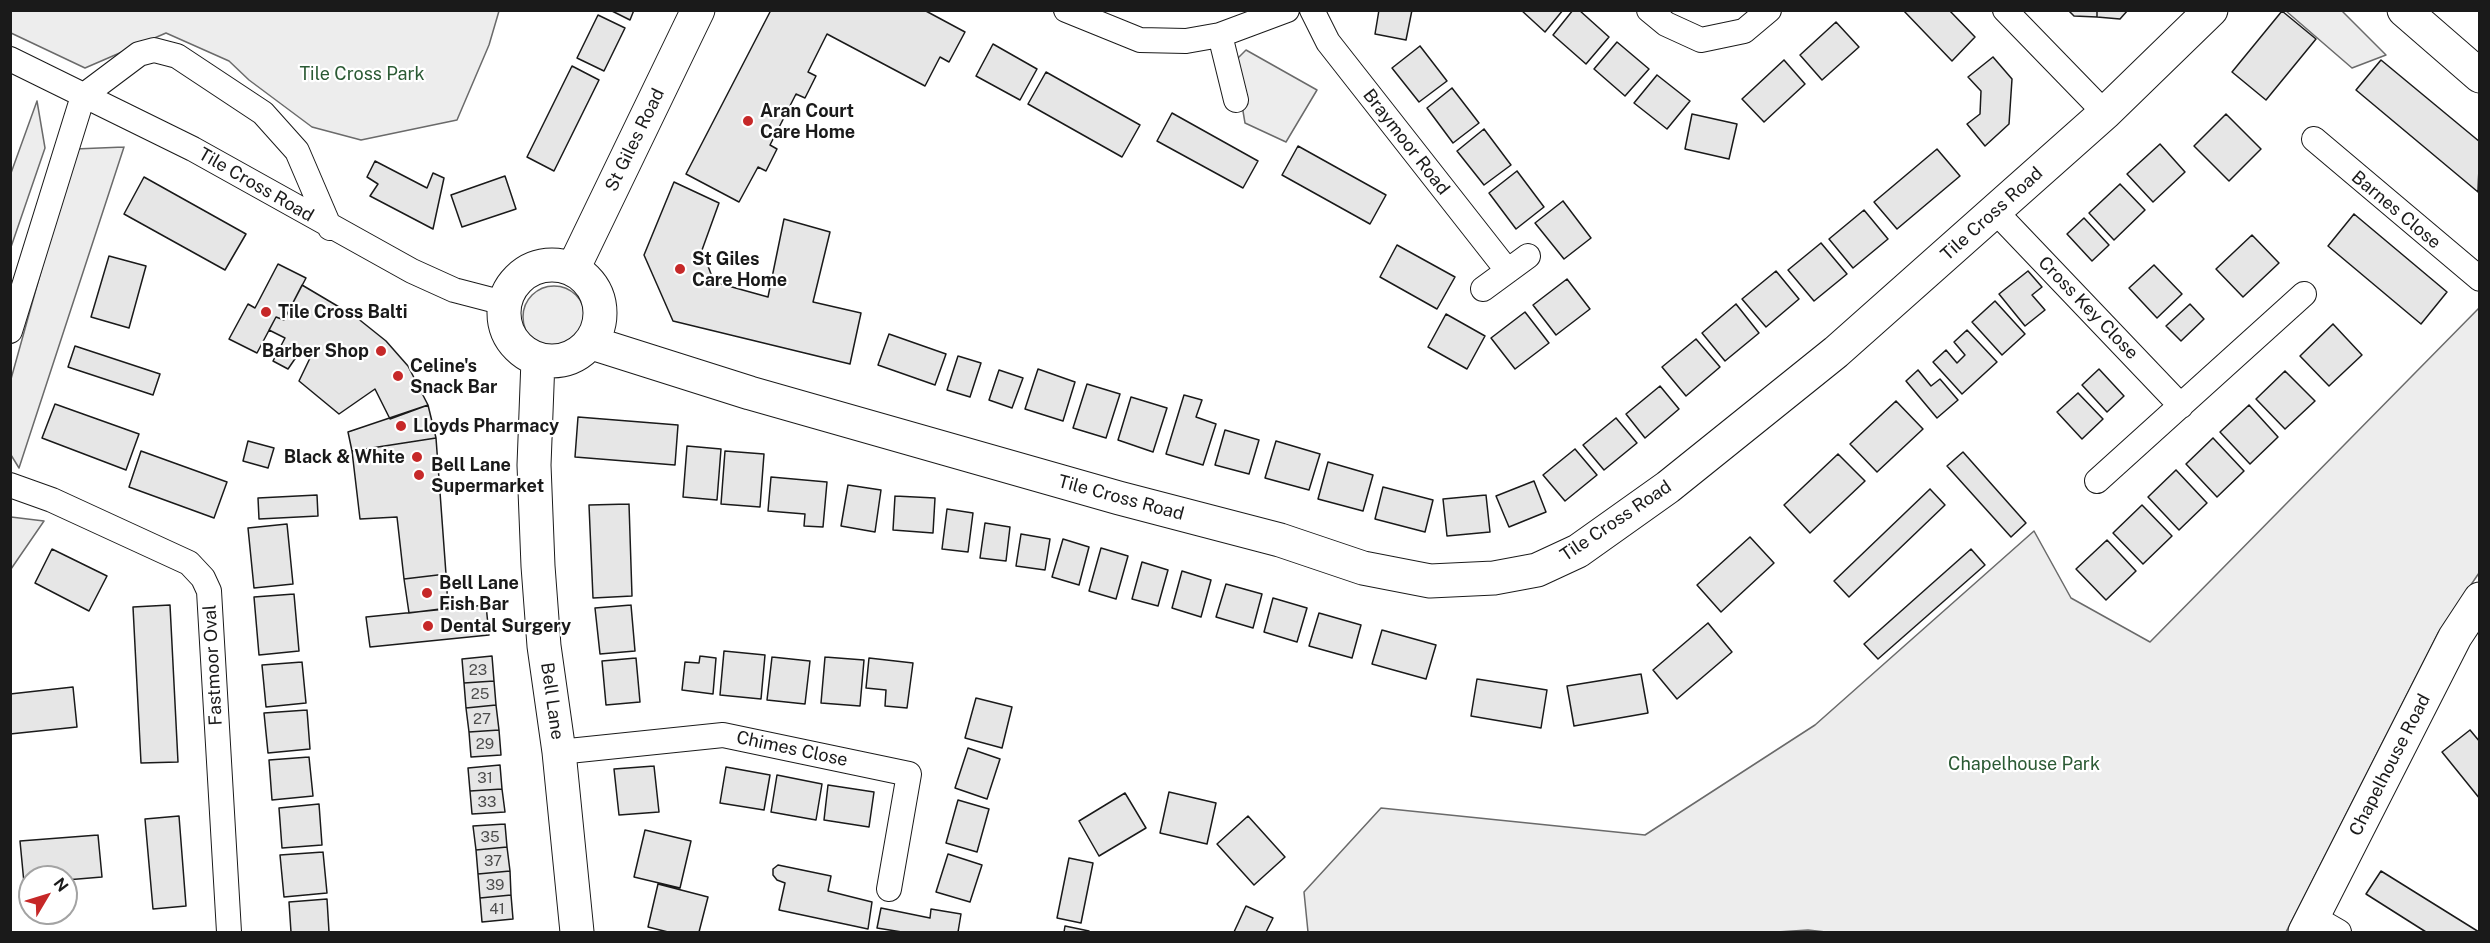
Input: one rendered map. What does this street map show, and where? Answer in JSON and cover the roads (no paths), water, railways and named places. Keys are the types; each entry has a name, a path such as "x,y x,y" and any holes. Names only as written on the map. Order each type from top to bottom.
{"street":[{"name":"St Giles Road","path":"573,269 698,10"},
{"path":"1066,10 1140,40 1186,40 1220,35 1287,10"},
{"name":"Braymoor Road","path":"1312,10 1328,42 1507,270"},
{"path":"1649,10 1666,24 1701,40 1744,31 1769,10"},
{"path":"2005,10 2105,113"},
{"name":"Tile Cross Road","path":"592,343 761,396 1119,498 1280,540 1363,567 1430,581 1494,578 1537,570 1578,551 1668,487 1836,352 2105,113 2211,10"},
{"path":"2404,10 2480,76"},
{"path":"1220,35 1236,100"},
{"path":"10,331 83,96 139,54 154,50 177,56 263,114 297,151 330,228"},
{"name":"Tile Cross Road","path":"10,59 193,149 412,272 454,290 504,303"},
{"name":"Barnes Close","path":"2314,139 2480,279"},
{"name":"Cross Key Close","path":"1995,211 2181,406"},
{"path":"1484,289 1528,255"},
{"path":"558,265 573,269 591,285 598,298 599,321 592,343 567,359 557,362 538,360 520,349 509,336 504,319 504,303 517,279 531,269 558,265"},
{"path":"2097,481 2304,294"},
{"name":"Bell Lane","path":"538,360 534,465 538,566 544,646 559,752 577,933"},
{"name":"Fastmoor Oval","path":"10,485 52,500 189,563 203,578 209,591 229,933"},
{"name":"Chapelhouse Road","path":"2319,927 2455,637 2480,599"},
{"name":"Chimes Close","path":"559,752 723,735 909,774 889,889"}],"place":[{"name":"Aran Court Care Home","path":"748,121"},
{"name":"St Giles Care Home","path":"680,269"},
{"name":"Tile Cross Balti","path":"266,312"},
{"name":"Barber Shop","path":"381,351"},
{"name":"Celine's Snack Bar","path":"398,376"},
{"name":"Lloyds Pharmacy","path":"401,426"},
{"name":"Black & White","path":"417,457"},
{"name":"Bell Lane Supermarket","path":"419,475"},
{"name":"Bell Lane Fish Bar","path":"427,593"},
{"name":"Dental Surgery","path":"428,626"}],"park label":[{"name":"Tile Cross Park","path":"362,74"},
{"name":"Chapelhouse Park","path":"2024,764"}]}
